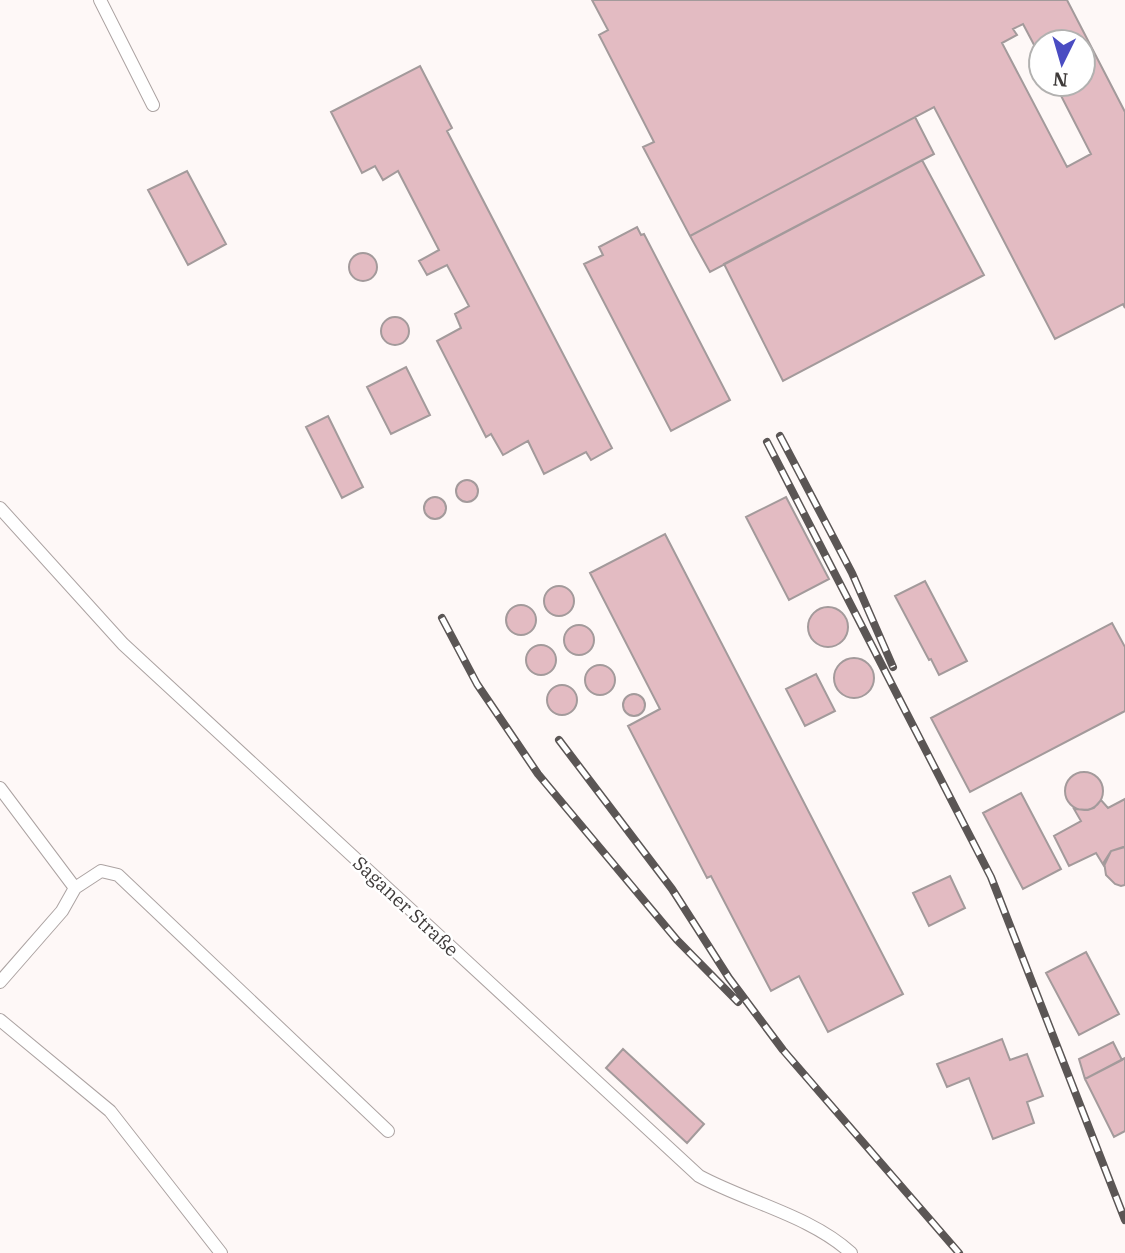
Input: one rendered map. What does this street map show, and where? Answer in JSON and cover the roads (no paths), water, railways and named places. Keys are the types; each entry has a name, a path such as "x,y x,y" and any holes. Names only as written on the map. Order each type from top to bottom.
{"lane":[{"path":"100,0 153,105"},
{"name":"Saganer Straße","path":"0,508 122,644 699,1176 727,1191 811,1226 851,1253"},
{"path":"0,788 75,888"},
{"path":"0,982 62,911 75,888 101,871 118,875 388,1131"},
{"path":"0,1020 110,1111 221,1253"}],"railway":[{"path":"780,436 852,573 893,667"},
{"path":"767,442 991,877 1125,1220"},
{"path":"442,618 477,684 538,774 677,940 738,1002"},
{"path":"559,740 672,889 729,978 783,1050 959,1253"}]}
